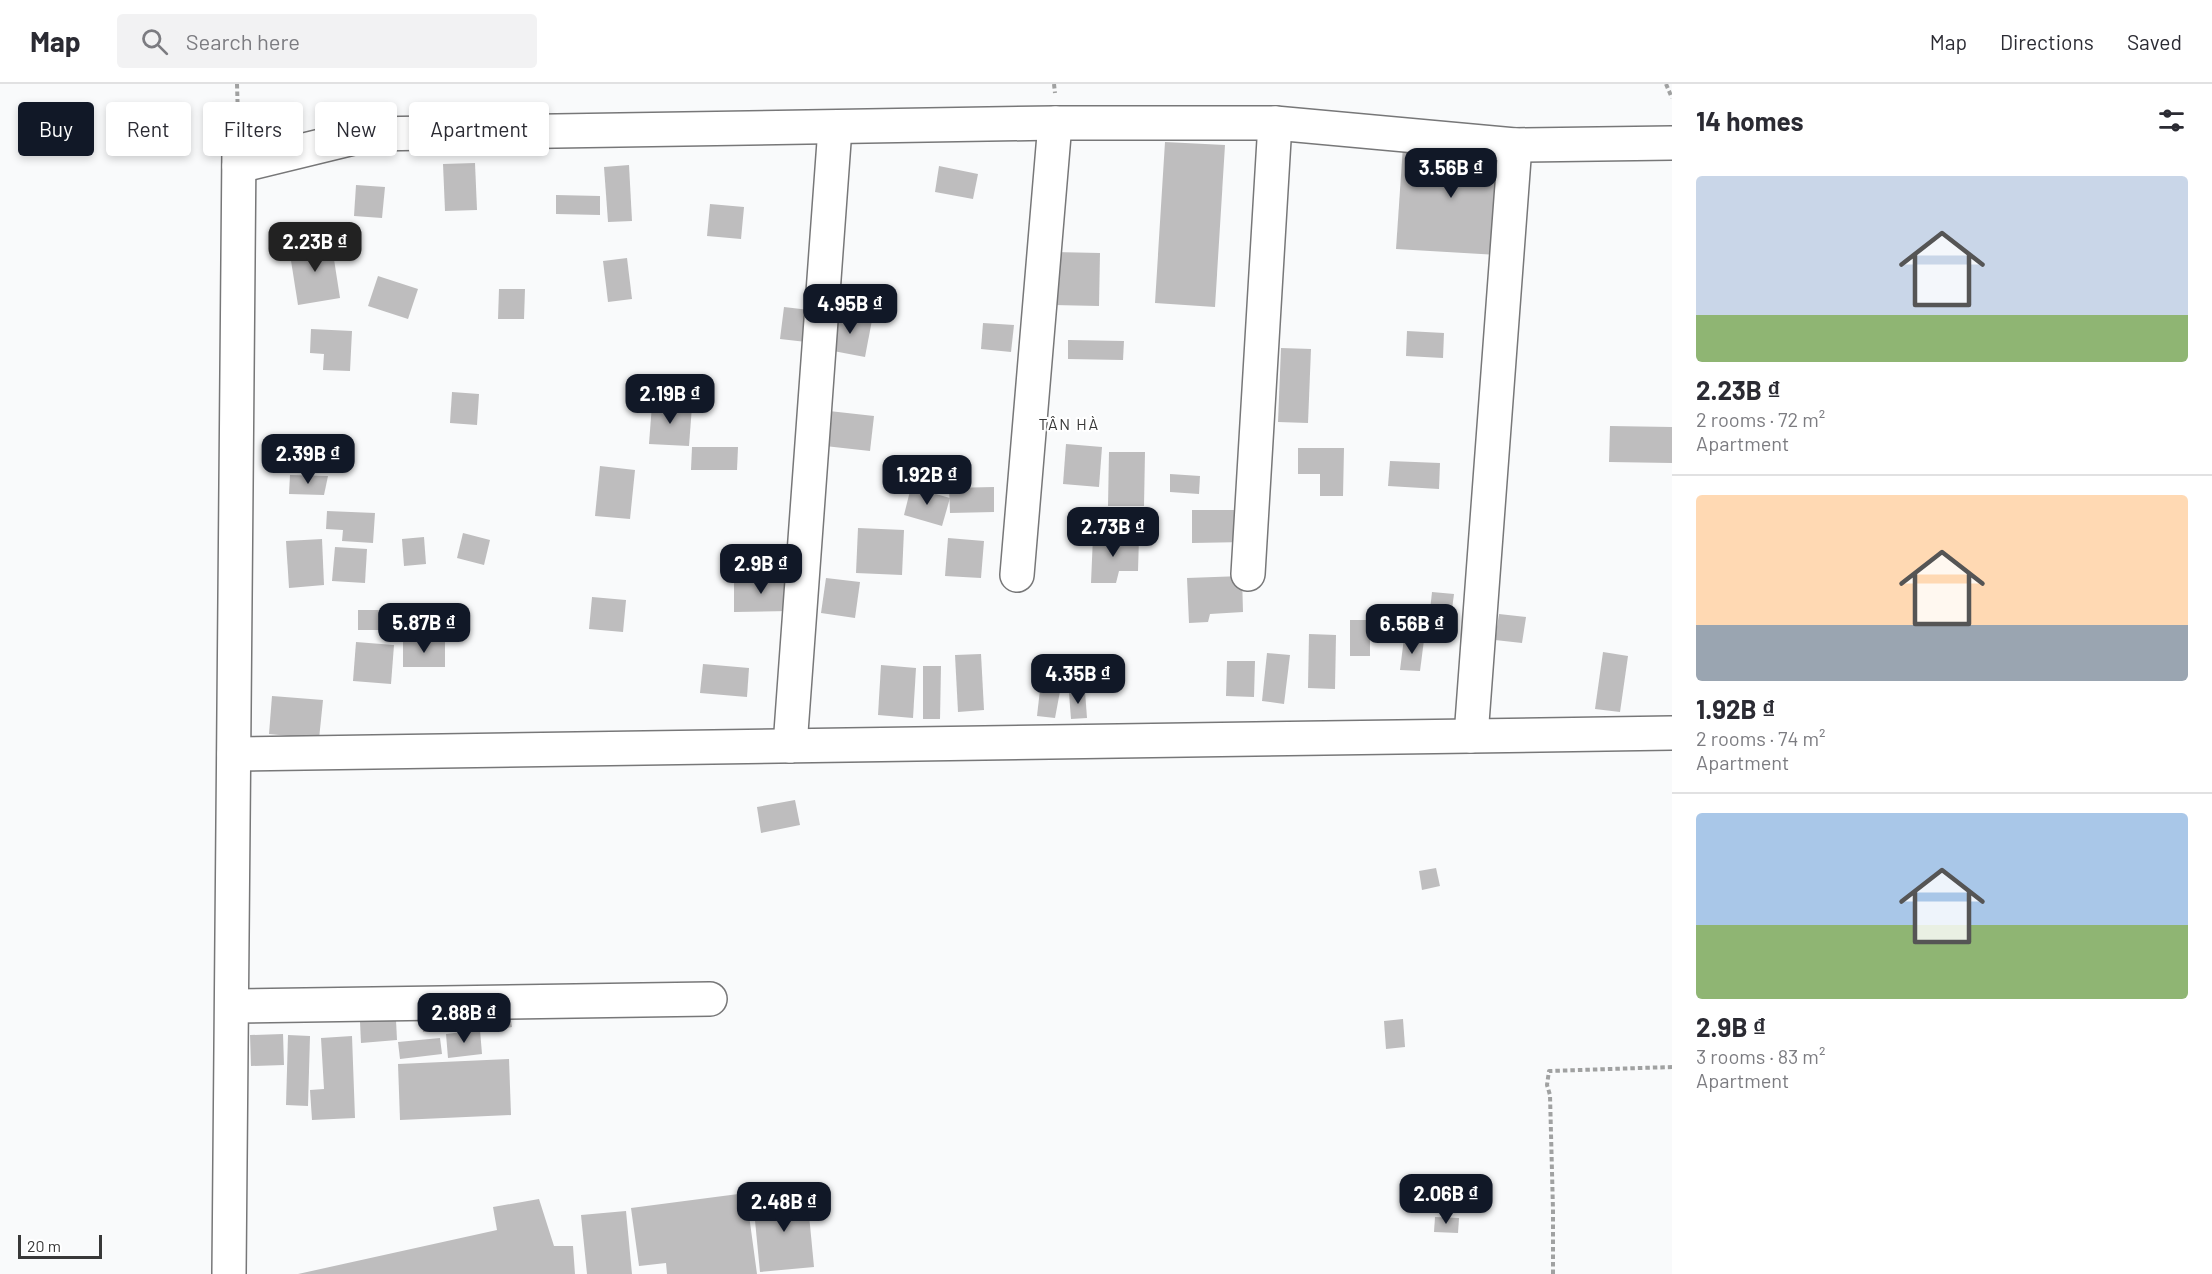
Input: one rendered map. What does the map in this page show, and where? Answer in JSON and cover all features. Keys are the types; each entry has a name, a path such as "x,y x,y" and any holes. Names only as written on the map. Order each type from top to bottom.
{"street":[{"path":"1017,575 1055,123"},
{"path":"229,1274 239,157 370,134 1055,123 1275,123 1515,145 1672,144"},
{"path":"1248,574 1275,123"},
{"path":"790,746 835,128"},
{"path":"1471,736 1515,145"},
{"path":"234,754 1672,733"},
{"path":"232,1006 710,999"}],"path":[{"path":"1666,84 1672,98"},
{"path":"1553,1274 1550,1095 1547,1085 1550,1071 1672,1067"}],"building":[{"path":"1165,142 1225,145 1215,307 1155,303"},
{"path":"1505,145 1498,255 1396,249 1403,146"},
{"path":"475,163 477,210 445,211 443,164"},
{"path":"629,165 632,221 608,222 604,167"},
{"path":"939,166 978,174 973,199 935,192"},
{"path":"356,185 385,187 382,218 354,216"},
{"path":"556,195 600,196 600,215 556,214"},
{"path":"710,204 744,207 741,239 707,236"},
{"path":"331,240 340,298 298,305 289,248"},
{"path":"1054,252 1100,253 1099,306 1053,305"},
{"path":"627,258 632,299 608,302 603,261"},
{"path":"378,276 418,289 408,319 368,306"},
{"path":"499,289 525,289 524,319 498,319"},
{"path":"784,307 818,311 815,343 780,339"},
{"path":"835,314 872,320 865,357 828,350"},
{"path":"983,323 1014,325 1011,352 981,349"},
{"path":"311,329 352,331 350,371 323,370 324,354 310,353"},
{"path":"1407,331 1444,333 1443,358 1406,356"},
{"path":"1068,340 1124,341 1123,360 1068,359"},
{"path":"1281,348 1311,349 1308,423 1278,422"},
{"path":"452,392 479,394 477,425 450,423"},
{"path":"652,404 692,406 689,446 649,444"},
{"path":"829,411 874,416 870,451 825,446"},
{"path":"1610,426 1672,427 1672,463 1609,462"},
{"path":"1066,444 1102,447 1099,487 1063,484"},
{"path":"692,447 738,447 737,470 691,470"},
{"path":"1298,448 1344,448 1343,496 1320,496 1320,474 1298,474"},
{"path":"1109,452 1145,452 1144,506 1108,506"},
{"path":"1390,461 1440,463 1439,489 1388,486"},
{"path":"600,466 635,470 630,519 595,516"},
{"path":"1170,474 1200,476 1199,494 1170,492"},
{"path":"290,475 328,476 324,495 289,494"},
{"path":"911,487 950,498 942,526 904,515"},
{"path":"994,487 994,512 950,513 949,488"},
{"path":"1192,510 1246,510 1246,542 1192,543"},
{"path":"327,511 375,513 373,543 342,541 343,530 326,529"},
{"path":"858,528 904,530 902,575 856,573"},
{"path":"463,533 490,540 484,565 457,558"},
{"path":"1093,536 1139,537 1138,571 1119,571 1116,583 1091,583"},
{"path":"424,537 426,564 404,566 402,539"},
{"path":"948,538 984,541 981,578 945,576"},
{"path":"322,539 324,585 289,588 286,541"},
{"path":"335,547 367,549 365,583 332,581"},
{"path":"1242,576 1243,612 1210,614 1208,622 1189,623 1187,578"},
{"path":"788,578 789,611 734,612 734,579"},
{"path":"826,578 860,582 855,618 821,613"},
{"path":"1432,592 1454,594 1449,632 1428,629"},
{"path":"592,597 626,600 623,632 589,629"},
{"path":"358,610 407,610 407,630 358,630"},
{"path":"1499,614 1526,617 1522,643 1495,640"},
{"path":"1350,620 1370,620 1370,656 1350,656"},
{"path":"1309,634 1336,635 1335,689 1308,688"},
{"path":"1404,638 1424,640 1420,671 1400,670"},
{"path":"403,641 445,641 445,667 403,667"},
{"path":"356,642 394,645 391,684 353,681"},
{"path":"1603,652 1628,656 1620,712 1595,709"},
{"path":"1267,653 1290,655 1284,704 1262,701"},
{"path":"981,654 984,710 958,712 955,655"},
{"path":"1227,661 1255,661 1254,697 1226,696"},
{"path":"1043,663 1065,665 1055,718 1037,716"},
{"path":"703,664 749,668 747,697 700,693"},
{"path":"881,665 916,668 913,718 878,715"},
{"path":"923,666 941,666 940,719 923,719"},
{"path":"1085,691 1087,718 1071,719 1069,693"},
{"path":"272,696 323,700 319,739 269,734"},
{"path":"795,800 800,825 761,833 757,807"},
{"path":"1436,868 1440,886 1422,890 1419,871"},
{"path":"509,1008 512,1027 486,1032 482,1014"},
{"path":"447,1016 448,1030 423,1032 422,1018"},
{"path":"1403,1019 1405,1047 1386,1049 1384,1021"},
{"path":"396,1020 397,1040 361,1043 360,1022"},
{"path":"480,1030 482,1054 448,1058 446,1034"},
{"path":"283,1034 284,1065 251,1066 250,1035"},
{"path":"288,1035 310,1036 308,1106 286,1105"},
{"path":"352,1036 355,1118 312,1120 310,1090 324,1089 321,1038"},
{"path":"440,1038 442,1054 400,1059 398,1042"},
{"path":"509,1059 511,1115 400,1120 398,1064"},
{"path":"746,1193 757,1274 667,1274 666,1263 639,1266 631,1208"},
{"path":"807,1194 814,1267 760,1272 753,1200"},
{"path":"539,1199 554,1246 573,1246 575,1274 298,1274 497,1230 493,1207"},
{"path":"626,1211 632,1274 587,1274 581,1215"},
{"path":"1435,1217 1459,1218 1458,1233 1434,1232"}],"district":[{"name":"TÂN HÀ","path":"1069,423"}]}
